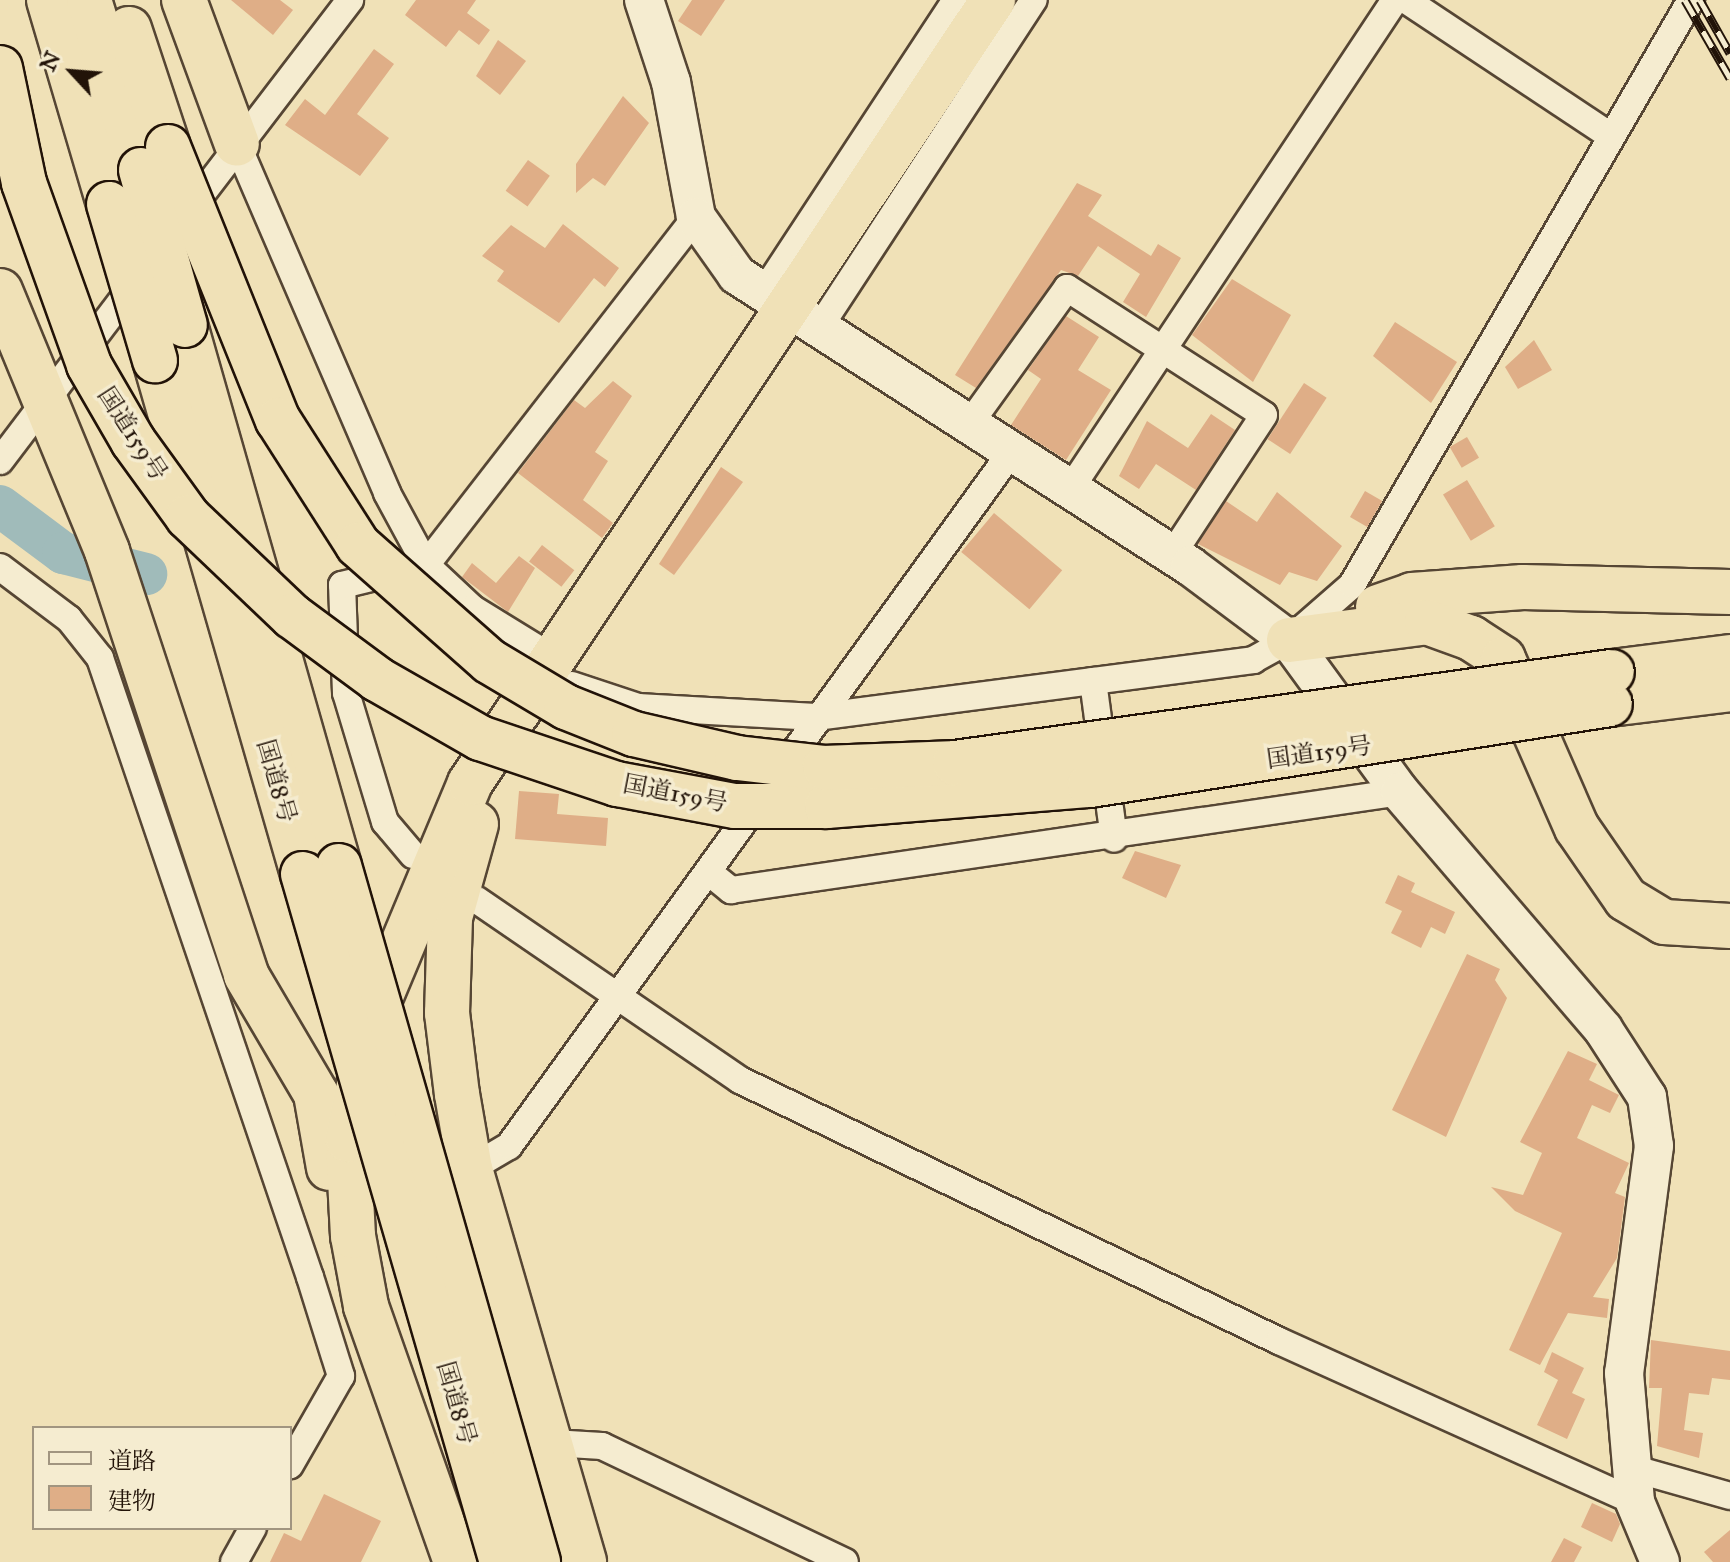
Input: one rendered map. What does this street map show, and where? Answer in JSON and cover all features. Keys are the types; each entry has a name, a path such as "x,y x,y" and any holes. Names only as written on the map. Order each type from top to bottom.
{"highway":[{"name":"国道8号","path":"49,0 155,360 321,870 538,1562"},
{"name":"国道8号","path":"89,0 155,159 185,325 321,870 502,1562"},
{"name":"国道159号","path":"119,0 155,159 278,420 358,545 489,661 566,707 634,734 737,758 825,768 955,763 1611,688 1730,689"},
{"path":"184,0 237,144"},
{"path":"584,1562 552,1443 470,1169 447,1013 450,918 491,785 791,310 993,0"},
{"name":"国道159号","path":"0,68 24,183 89,365 133,441 188,517 292,616 377,679 480,738 617,784 735,806 827,806 1090,785 1611,688 1730,657"},
{"path":"0,291 112,567 246,975 316,1094 339,1241 366,1306 456,1562"},
{"path":"1289,640 1412,595 1523,587 1730,592"},
{"path":"1289,640 1427,622 1471,638 1503,659 1577,828 1626,899 1664,922 1730,926"},
{"path":"366,1306 346,1174 351,1107 373,1015 470,783 564,673"}],"street":[{"path":"0,461 48,403 237,144 350,0"},
{"path":"644,0 671,82 696,217 737,275 1010,454 1172,555 1289,640 1400,792 1603,1029 1647,1097 1654,1146 1624,1373 1632,1485 1660,1562"},
{"path":"791,310 956,0"},
{"path":"791,310 1034,0"},
{"path":"1069,491 1395,0"},
{"path":"1406,0 1609,135"},
{"path":"237,144 387,493 426,565 473,609 564,673 638,707 816,717 1253,660 1289,640 1352,585 1609,135 1691,0"},
{"path":"413,855 385,822 346,693 342,585 426,565 696,217"},
{"path":"968,426 1067,288 1264,415 1172,555"},
{"path":"470,1169 509,1146 711,874 816,717 1010,454"},
{"path":"0,567 69,619 100,658 310,1277 341,1376 292,1462"},
{"path":"1093,681 1114,839"},
{"path":"711,874 731,890 1114,839 1400,792"},
{"path":"477,900 740,1080 1279,1341 1632,1485 1730,1496"},
{"path":"552,1443 602,1446 845,1562"},
{"path":"234,1562 252,1530"}],"building":[{"path":"231,0 280,0 293,10 273,35"},
{"path":"416,0 476,0 467,13 490,30 479,45 459,30 446,47 405,15"},
{"path":"692,0 725,0 701,36 678,21"},
{"path":"498,40 526,61 500,95 476,76"},
{"path":"374,49 394,64 357,114 389,138 360,176 285,125 305,99 325,115"},
{"path":"623,96 649,123 605,186 593,178 576,193 576,164"},
{"path":"528,160 550,176 528,207 506,191"},
{"path":"1077,183 1102,195 1088,216 1151,256 1158,244 1181,258 1146,317 1123,302 1140,274 1098,246 1078,276 1061,270 976,388 955,375"},
{"path":"563,224 619,268 605,287 594,278 559,323 497,281 504,271 482,256 511,225 545,248"},
{"path":"1232,279 1291,315 1253,382 1192,335"},
{"path":"1066,316 1099,337 1078,370 1111,390 1066,460 1011,425 1041,379 1028,370"},
{"path":"1395,322 1457,362 1431,403 1373,356"},
{"path":"1534,340 1552,370 1518,389 1505,367"},
{"path":"613,381 632,396 595,452 608,461 583,500 613,523 602,538 518,473 574,400 585,408"},
{"path":"1304,383 1327,398 1290,454 1268,439"},
{"path":"1211,414 1235,430 1196,490 1156,464 1139,489 1119,476 1147,421 1188,448"},
{"path":"1467,437 1479,458 1462,468 1450,447"},
{"path":"721,467 743,482 674,575 659,564"},
{"path":"1467,480 1495,526 1471,541 1443,494"},
{"path":"1365,491 1382,501 1367,527 1350,517"},
{"path":"1277,492 1342,546 1317,581 1289,572 1280,585 1198,544 1226,501 1257,522"},
{"path":"994,513 1062,570 1029,609 961,552"},
{"path":"542,545 574,570 561,587 529,562"},
{"path":"519,556 535,568 508,612 462,577 472,563 496,583"},
{"path":"519,791 559,794 557,814 608,818 606,846 515,839"},
{"path":"1135,851 1181,865 1166,898 1122,878"},
{"path":"1398,875 1415,883 1411,892 1455,912 1445,934 1431,927 1421,948 1391,933 1402,911 1385,903"},
{"path":"1467,954 1500,969 1495,980 1507,998 1446,1137 1392,1110"},
{"path":"1568,1051 1597,1064 1589,1080 1619,1095 1610,1113 1592,1105 1577,1138 1629,1163 1615,1193 1625,1197 1617,1258 1593,1297 1609,1299 1607,1318 1568,1313 1540,1365 1509,1350 1562,1233 1515,1211 1491,1187 1523,1195 1542,1153 1520,1142"},
{"path":"1651,1340 1730,1351 1730,1380 1712,1378 1709,1395 1689,1393 1684,1430 1703,1433 1699,1458 1657,1446 1662,1388 1649,1388"},
{"path":"1552,1352 1584,1368 1572,1393 1585,1399 1567,1439 1537,1425 1558,1380 1544,1372"},
{"path":"324,1494 381,1521 361,1562 270,1562 284,1533 301,1541"},
{"path":"1592,1503 1616,1514 1620,1524 1612,1542 1581,1527"},
{"path":"1730,1530 1730,1562 1713,1562 1704,1552"},
{"path":"1564,1538 1582,1547 1574,1562 1551,1562"}],"waterway":[{"path":"0,506 63,553 146,574"}],"railway":[{"path":"1685,0 1730,78"},
{"path":"1700,0 1730,53"}]}
